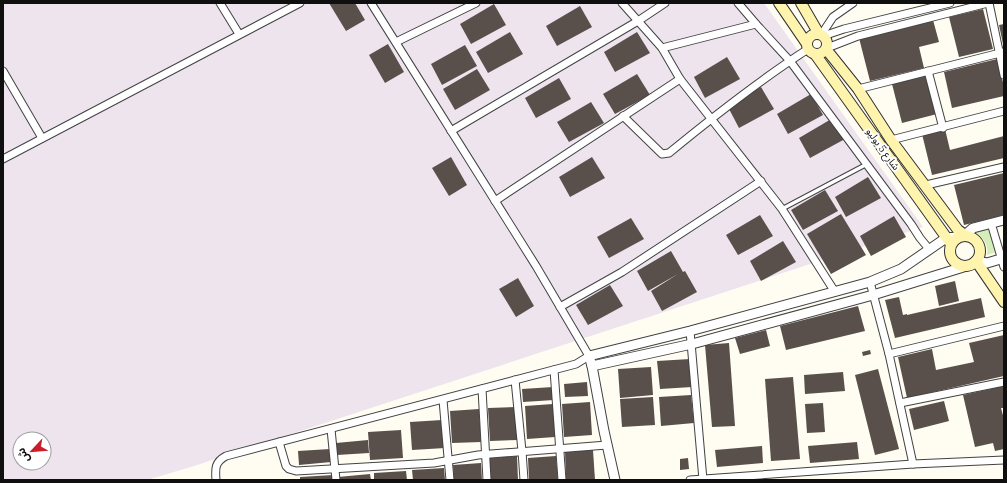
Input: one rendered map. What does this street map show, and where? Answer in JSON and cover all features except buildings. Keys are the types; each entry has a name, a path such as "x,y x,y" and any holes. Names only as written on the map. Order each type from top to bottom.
{"main road":[{"name":"شارع 5 يوليو","path":"779,3 810,49 955,238"},
{"path":"801,3 821,35 827,41 826,48 821,54 810,49 811,36 821,35"},
{"name":"شارع 5 يوليو","path":"826,48 858,89 891,140 926,185 958,230 955,238"},
{"path":"955,238 975,238 980,247 979,257 973,263 960,265 955,263 950,254 955,238"},
{"path":"973,263 988,277 1004,302"}],"street":[{"path":"220,3 239,34"},
{"path":"3,158 300,3"},
{"path":"371,3 536,266 589,356 615,480"},
{"path":"396,42 476,3"},
{"path":"622,3 662,48 680,79 782,209 835,292"},
{"path":"451,131 638,21 665,3"},
{"path":"738,3 790,61 929,249"},
{"path":"821,35 833,17 853,3"},
{"path":"821,35 950,3"},
{"path":"826,48 858,36 989,3 1001,53 1004,75"},
{"path":"662,48 756,24"},
{"path":"623,116 662,154 669,153 712,118 790,61 810,49"},
{"path":"858,89 1001,53"},
{"path":"3,71 42,138"},
{"path":"928,71 943,128"},
{"path":"495,201 680,79"},
{"path":"891,140 943,128 1004,111"},
{"path":"926,185 1004,167"},
{"path":"560,307 622,272 761,181"},
{"path":"216,480 217,462 221,459 279,442 576,364 589,356 690,331 870,282 901,269 929,249 955,238 973,228 1004,220"},
{"path":"576,364 592,366 692,344 873,295 973,263 1003,262 991,223"},
{"path":"870,282 900,403 913,464"},
{"path":"888,354 1004,326"},
{"path":"690,331 703,479"},
{"path":"554,370 562,480"},
{"path":"515,380 524,480"},
{"path":"900,403 1004,382"},
{"path":"482,389 484,454 487,480"},
{"path":"443,400 450,480"},
{"path":"332,429 336,480"},
{"path":"279,442 286,466 292,471 434,463 484,454 607,445"},
{"path":"690,480 913,464 1004,460"}],"lane":[{"path":"782,209 867,164"}],"shaded area":[{"path":"3,3 764,3 923,227 194,466 147,480 3,480"}],"green space":[{"path":"989,229 996,252 987,255 985,242 975,232"}]}
